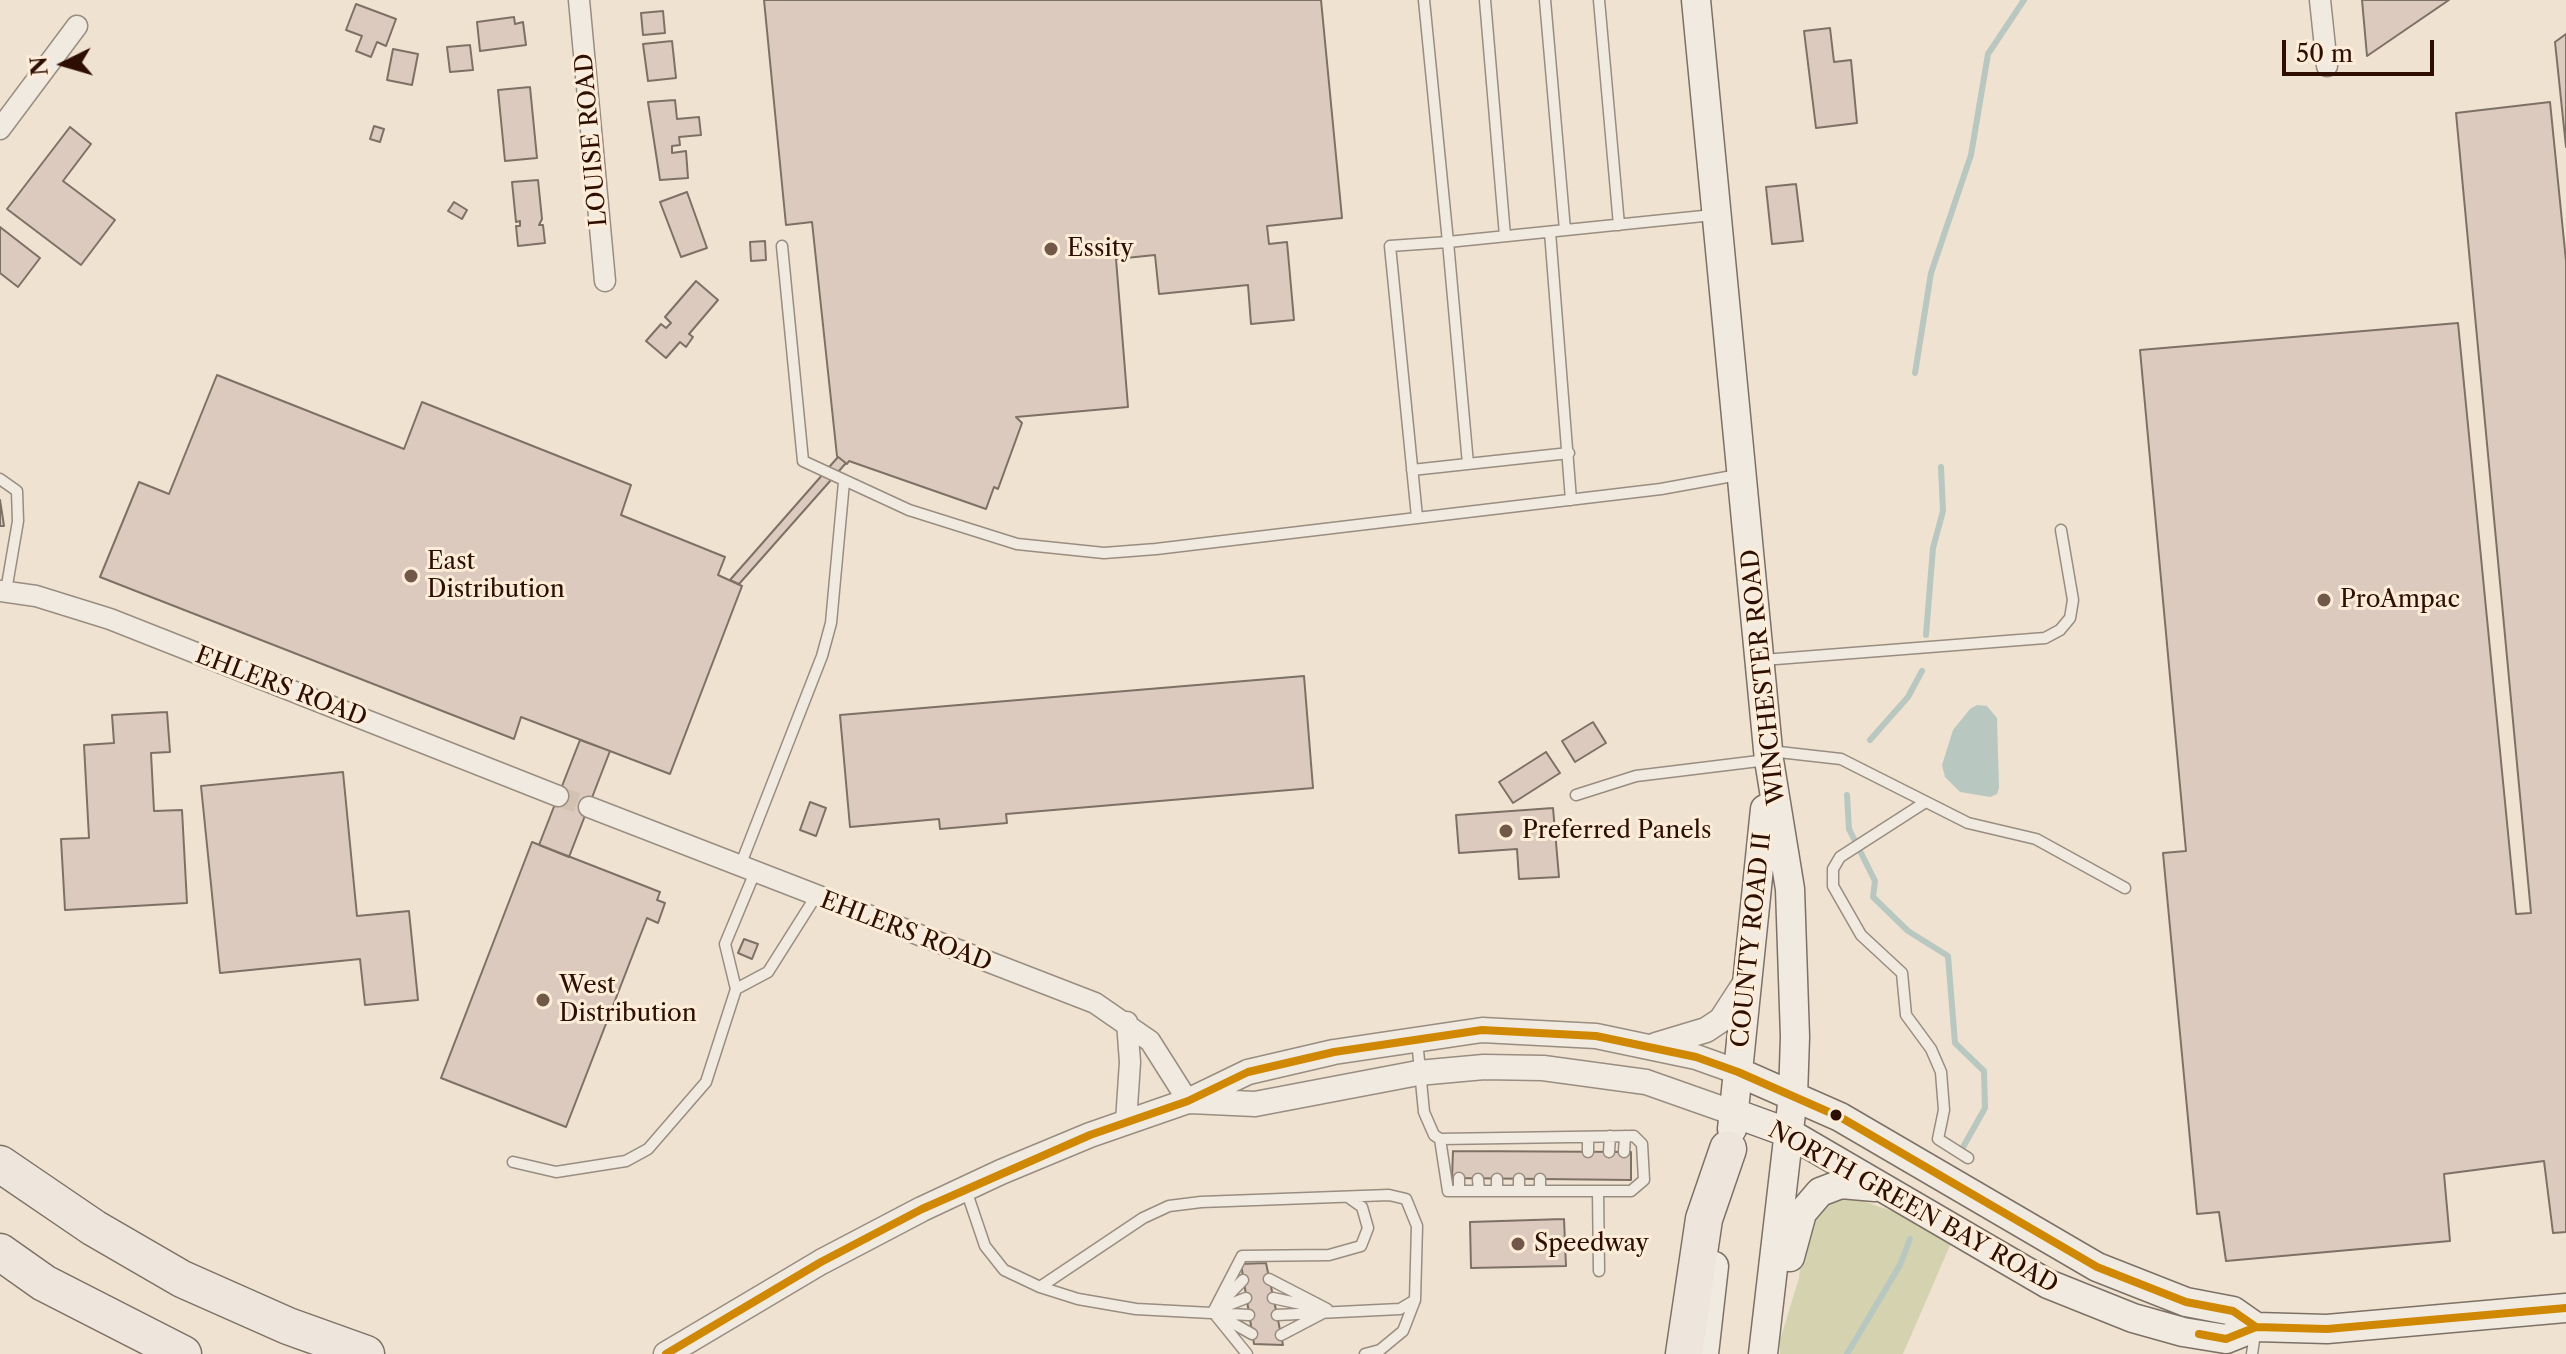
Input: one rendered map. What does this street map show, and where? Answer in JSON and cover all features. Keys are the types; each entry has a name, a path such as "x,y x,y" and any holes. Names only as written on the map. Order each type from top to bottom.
{"highway":[{"path":"1684,1354 1704,1219 1728,1149"},
{"path":"0,1164 94,1228 182,1279 288,1326 366,1354"},
{"path":"0,1252 44,1283 183,1354"}],"main road":[{"name":"WINCHESTER ROAD","path":"1696,0 1769,756 1790,889 1795,1037 1793,1096 1763,1350"},
{"name":"COUNTY ROAD II","path":"1738,1072 1769,756"},
{"name":"NORTH GREEN BAY ROAD","path":"1738,1072 1840,1117 2097,1267 2186,1302 2233,1311 2254,1340"},
{"path":"1704,1354 1738,1072"},
{"name":"NORTH GREEN BAY ROAD","path":"1734,1113 1789,1133 2048,1284 2089,1303 2183,1332 2254,1340 2327,1329 2566,1308"},
{"path":"1763,1350 1777,1313 1798,1222 1811,1199 1841,1184 1888,1189"}],"street":[{"name":"LOUISE ROAD","path":"579,0 605,281"},
{"path":"2320,0 2327,66"},
{"path":"0,129 77,26"},
{"name":"EHLERS ROAD","path":"3,591 56,601 110,619 558,796"},
{"name":"EHLERS ROAD","path":"589,807 1095,1003 1127,1022 1150,1041 1188,1101"},
{"path":"1653,1046 1706,1030 1721,1020 1748,977"},
{"path":"1126,1122 1130,1062 1127,1022"},
{"name":"NORTH GREEN BAY ROAD","path":"666,1354 821,1262 965,1188 1126,1122 1188,1101 1248,1072 1334,1052 1482,1030 1542,1031 1653,1046 1738,1072"},
{"name":"NORTH GREEN BAY ROAD","path":"1188,1101 1255,1104 1418,1073 1484,1067 1594,1073 1646,1082 1734,1113"}],"lane":[{"path":"1424,0 1468,464"},
{"path":"1485,0 1505,236"},
{"path":"1545,0 1565,230"},
{"path":"1599,0 1619,225"},
{"path":"1417,517 1390,246 1717,214"},
{"path":"1550,232 1571,500"},
{"path":"782,246 803,461 844,482 966,530 1017,544 1104,553 1156,549 1700,484 1743,474"},
{"path":"1412,470 1569,453"},
{"path":"0,479 17,491 18,521 3,591"},
{"path":"513,1162 556,1172 603,1168 648,1149 706,1082 736,989 725,944 747,869 831,623 844,482"},
{"path":"1761,661 2045,638 2060,630 2070,618 2073,600 2061,530"},
{"path":"1576,795 1636,776 1769,756 1841,759 1924,803 1984,829 2036,839 2125,888"},
{"path":"1924,803 1856,845 1833,869 1833,886 1861,935 1902,973 1906,1015 1931,1049 1941,1072 1944,1110 1938,1139 1968,1158"},
{"path":"736,989 768,972 816,896"},
{"path":"1417,1038 1424,1112 1434,1135 1440,1139 1458,1145 1497,1138 1634,1136 1642,1144 1644,1180 1631,1191 1623,1185 1564,1191 1540,1185 1519,1185 1497,1191 1448,1191 1440,1139"},
{"path":"1609,1152 1610,1136"},
{"path":"1624,1152 1625,1136"},
{"path":"1565,1152 1566,1137"},
{"path":"1588,1137 1588,1152"},
{"path":"1497,1138 1497,1151"},
{"path":"1519,1152 1520,1138"},
{"path":"1542,1138 1542,1152"},
{"path":"1479,1139 1479,1151"},
{"path":"1459,1178 1459,1191"},
{"path":"1478,1179 1479,1191"},
{"path":"1497,1179 1497,1191"},
{"path":"1564,1191 1565,1179"},
{"path":"1597,1186 1599,1271"},
{"path":"965,1188 985,1246 1004,1270 1040,1287 1078,1299 1136,1309 1249,1315"},
{"path":"1040,1287 1143,1218 1169,1206 1389,1195 1406,1199 1417,1226 1415,1300 1403,1331 1380,1350 1365,1354"},
{"path":"1213,1312 1242,1256 1329,1255 1361,1246 1368,1228 1362,1207 1348,1197"},
{"path":"1269,1279 1329,1310"},
{"path":"1213,1312 1243,1280"},
{"path":"1213,1312 1246,1298"},
{"path":"1273,1298 1329,1310"},
{"path":"1277,1315 1329,1310 1400,1309 1415,1300"},
{"path":"1281,1335 1329,1310"},
{"path":"1213,1312 1252,1334"},
{"path":"1213,1312 1247,1354"}],"shaded area":[{"path":"1977,705 1987,706 1997,718 1999,788 1997,794 1990,797 1960,792 1945,777 1942,765 1953,730"},
{"path":"1840,1198 1857,1199 1906,1216 1951,1243 1903,1354 1780,1354 1780,1340 1799,1278 1804,1229 1822,1209"}],"building":[{"name":"Essity","path":"764,0 1321,0 1342,218 1267,226 1269,244 1287,242 1294,320 1251,324 1248,285 1159,294 1155,255 1116,259 1128,407 1016,417 1022,423 998,489 994,487 986,509 849,461 847,464 837,456 812,222 786,225"},
{"path":"2362,0 2449,0 2367,56"},
{"path":"356,4 396,19 386,46 377,42 371,57 356,51 362,36 346,30"},
{"path":"663,11 665,33 643,35 641,13"},
{"path":"514,17 515,24 523,22 526,45 480,51 477,22"},
{"path":"1830,28 1834,62 1851,60 1857,123 1816,128 1804,31"},
{"path":"2566,34 2566,147 2555,42"},
{"path":"672,41 676,78 648,81 643,44"},
{"path":"470,45 473,70 450,72 447,47"},
{"path":"393,49 418,54 412,85 387,80"},
{"path":"530,87 537,158 505,161 498,90"},
{"path":"675,100 677,119 699,117 701,135 679,137 680,145 672,146 672,153 686,151 688,178 660,180 648,102"},
{"name":"ProAmpac","path":"2550,102 2566,261 2566,1232 2553,1233 2544,1161 2444,1174 2450,1241 2226,1261 2219,1212 2197,1214 2163,853 2186,851 2140,350 2458,323 2516,914 2531,913 2456,113"},
{"path":"374,126 384,129 380,142 370,139"},
{"path":"70,127 91,144 63,181 115,220 81,265 7,209"},
{"path":"538,180 542,219 539,225 543,225 545,243 518,246 516,226 520,226 520,221 516,222 512,182"},
{"path":"1796,184 1803,241 1772,244 1766,187"},
{"path":"687,192 707,248 681,257 660,202"},
{"path":"454,202 467,210 462,219 448,211"},
{"path":"0,227 40,258 18,287 0,273"},
{"path":"765,241 766,260 751,261 750,242"},
{"path":"696,281 718,300 689,334 693,337 686,347 680,342 666,358 646,341 661,324 666,328 671,323 665,317"},
{"name":"East Distribution","path":"217,375 404,449 422,402 631,485 621,515 725,557 718,575 742,586 670,774 521,717 514,739 100,577 139,482 169,494"},
{"path":"838,457 846,463 739,584 730,580"},
{"path":"0,500 4,526 0,526"},
{"path":"1304,676 1313,788 1006,814 1007,823 940,829 939,819 850,827 840,715"},
{"path":"167,712 170,752 151,753 154,811 182,810 187,903 65,910 61,839 89,838 84,745 114,743 112,715"},
{"path":"1593,722 1606,743 1575,762 1562,741"},
{"path":"580,740 610,751 569,857 539,845"},
{"path":"1546,752 1560,773 1513,803 1499,782"},
{"path":"343,772 357,916 409,911 418,1000 365,1005 360,959 220,973 201,786"},
{"path":"810,802 826,808 816,836 800,830"},
{"name":"Preferred Panels","path":"1553,808 1559,877 1519,879 1517,849 1459,853 1456,815"},
{"name":"West Distribution","path":"532,842 660,892 657,900 665,903 658,923 647,918 566,1127 441,1078"},
{"path":"744,939 758,944 752,959 738,953"},
{"path":"1453,1151 1631,1152 1631,1180 1452,1178"},
{"name":"Speedway","path":"1564,1219 1566,1266 1471,1268 1470,1222"},
{"path":"1266,1263 1283,1345 1254,1344 1241,1264"}],"waterway":[{"path":"1915,373 1931,273 1971,155 1988,54 2024,0"},
{"path":"1926,635 1933,548 1943,511 1941,467"},
{"path":"1870,740 1908,697 1922,671"},
{"path":"1847,795 1849,829 1875,881 1873,897 1908,931 1948,956 1955,1043 1984,1071 1985,1108 1962,1149"},
{"path":"1847,1354 1900,1265 1910,1239"}],"tunnel":[{"path":"558,796 589,807"}],"transit line":[{"path":"666,1354 821,1262 922,1209 1090,1135 1188,1101 1248,1072 1334,1052 1482,1030 1596,1036 1696,1057 1738,1072 1840,1117 2097,1267 2186,1302 2233,1311 2256,1327"},
{"path":"2199,1334 2226,1339 2256,1327 2327,1329 2566,1308"}],"place":[{"name":"Essity","path":"1051,249"},
{"name":"East Distribution","path":"411,576"},
{"name":"ProAmpac","path":"2324,600"},
{"name":"Preferred Panels","path":"1506,831"},
{"name":"West Distribution","path":"543,1000"},
{"name":"Speedway","path":"1518,1244"}]}
